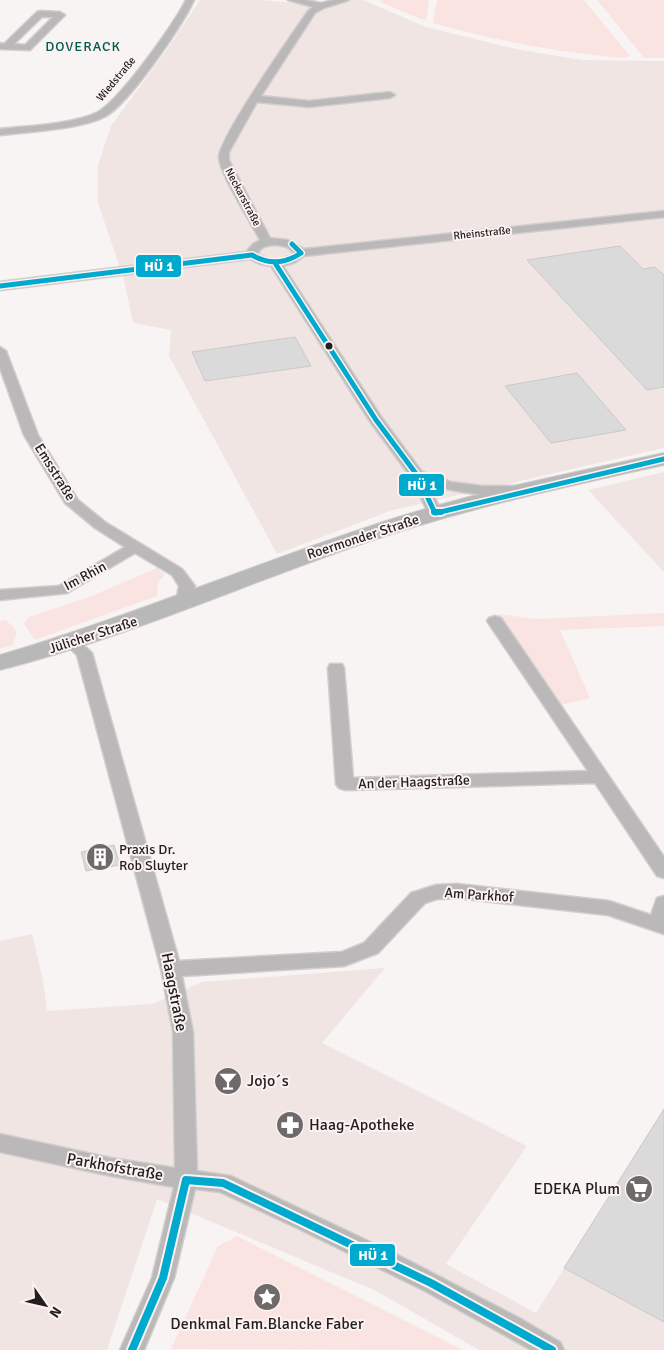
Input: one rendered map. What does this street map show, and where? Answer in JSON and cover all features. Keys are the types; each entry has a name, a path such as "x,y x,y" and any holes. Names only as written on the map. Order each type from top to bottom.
{"main road":[{"name":"Roermonder Straße","path":"184,602 397,524 526,490 664,459"},
{"name":"Jülicher Straße","path":"0,663 71,642 184,602"}],"street":[{"name":"Wiedstraße","path":"0,132 80,120 109,110 159,47 190,0"},
{"path":"292,0 321,6 345,0"},
{"name":"Neckarstraße","path":"267,242 229,172 224,160 224,152 240,122 312,11 321,6"},
{"path":"40,14 60,16 27,48 3,46 40,14"},
{"path":"256,99 308,104 390,95"},
{"name":"Rheinstraße","path":"275,263 290,261 301,253 664,214"},
{"path":"252,255 254,248 267,242 292,244 301,253"},
{"path":"0,286 128,272 252,255 257,259 275,263 387,437 417,475 436,513"},
{"name":"Emsstraße","path":"0,351 31,435 72,503 100,525 177,572 186,586 184,602"},
{"path":"417,475 449,486 482,490 526,490"},
{"name":"Im Rhin","path":"0,596 62,590 136,546"},
{"path":"495,621 664,871"},
{"name":"Haagstraße","path":"71,642 84,653 171,969 183,1032 186,1180 163,1278 132,1350"},
{"name":"An der Haagstraße","path":"336,668 345,784 599,777"},
{"name":"Am Parkhof","path":"171,969 344,959 371,948 418,898 436,892 457,891 609,908 661,926 664,904"},
{"name":"Parkhofstraße","path":"0,1143 72,1160 186,1180 223,1183 448,1292 513,1326 552,1350"}],"shaded area":[{"path":"200,0 260,0 320,5 342,0 363,0 426,27 516,49 582,60 664,61 664,448 393,510 277,554 169,356 171,330 133,323 124,280 98,203 98,165 111,126 166,51"},
{"path":"382,0 429,0 426,21 380,2"},
{"path":"437,0 584,0 630,56 622,58 550,49 480,35 433,23"},
{"path":"597,0 664,0 664,58 644,58"},
{"path":"664,472 664,572 588,490"},
{"path":"157,568 165,575 158,582 157,596 35,640 24,624 29,617 89,597"},
{"path":"664,613 664,626 560,630 590,698 561,705 498,614 536,619"},
{"path":"5,620 13,626 17,634 13,640 14,645 0,648 0,621"},
{"path":"32,934 43,980 47,1011 152,1004 202,982 385,968 322,1043 527,1146 446,1264 536,1313 664,1109 664,1350 479,1350 376,1291 157,1199 107,1350 0,1350 0,941"},
{"path":"237,1236 463,1350 171,1349 218,1246"}],"building":[{"path":"620,246 643,269 655,267 664,275 664,387 647,390 527,260"},
{"path":"295,337 311,366 205,381 192,352"},
{"path":"577,373 626,430 551,443 505,386"},
{"name":"Praxis Dr. Rob Sluyter","path":"114,845 120,865 86,871 81,852"},
{"name":"EDEKA Plum","path":"664,1109 664,1322 564,1268"}],"transit line":[{"path":"0,286 252,255 264,261 277,263 289,260 301,253 292,244"},
{"path":"275,263 376,420 417,475 435,513 526,490 664,459"},
{"path":"186,1180 223,1183 431,1283 552,1350"},
{"path":"132,1350 163,1278 186,1180"}],"place":[{"name":"Praxis Dr. Rob Sluyter","path":"100,857"},
{"name":"Jojo´s","path":"228,1081"},
{"name":"Haag-Apotheke","path":"290,1125"},
{"name":"EDEKA Plum","path":"639,1189"},
{"name":"Denkmal Fam.Blancke Faber","path":"267,1297"}],"district":[{"name":"DOVERACK","path":"83,46"}]}
